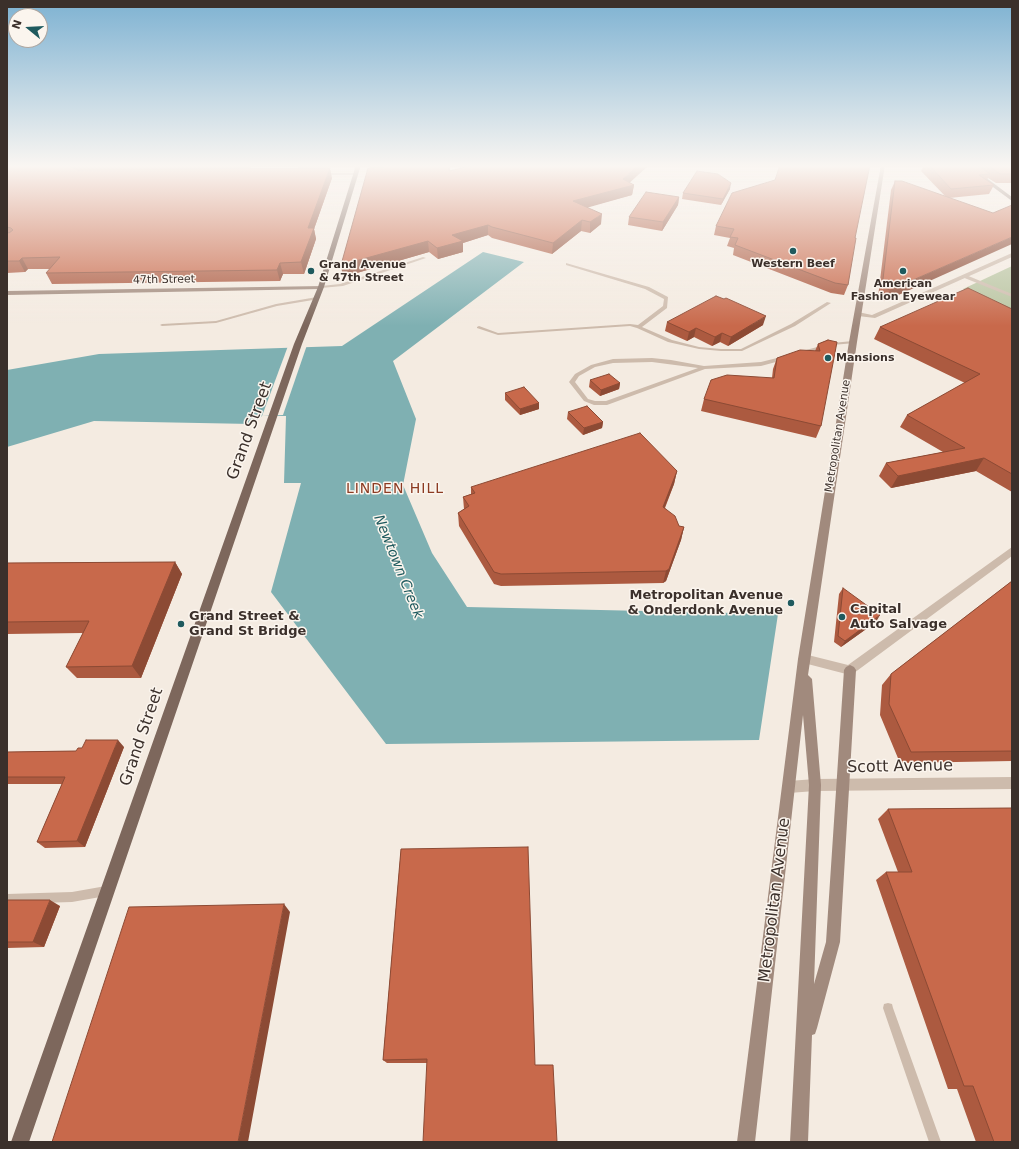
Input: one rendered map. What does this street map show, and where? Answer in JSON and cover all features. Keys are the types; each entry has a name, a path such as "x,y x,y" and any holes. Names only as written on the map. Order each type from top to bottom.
{"main road":[{"name":"Grand Street","path":"20,1142 106,891 274,416 298,344 321,287 342,219"},
{"name":"Metropolitan Avenue","path":"746,1142 804,659 853,342 874,219"},
{"name":"47th Street","path":"7,293 321,287"},
{"name":"Metropolitan Avenue","path":"799,1142 815,785 804,659"},
{"path":"804,1045 834,942 850,670"}],"street":[{"path":"858,314 874,317 1012,255"},
{"path":"804,659 850,670 1012,551"},
{"name":"Scott Avenue","path":"789,787 815,785 1012,783"}],"lane":[{"path":"321,287 341,285 424,258"},
{"path":"567,264 647,288 666,298 665,307 639,327"},
{"path":"964,276 1012,296"},
{"path":"162,325 216,322 276,305 317,298"},
{"path":"480,327 498,334 630,325 639,327 670,341 692,346 721,350 742,350 793,325 829,302"},
{"path":"704,368 607,403 594,403 586,400 572,382 577,375 593,366 613,361 658,360 704,368 761,364 818,346 853,342"},
{"path":"7,899 72,897 106,891"},
{"path":"888,1008 935,1142"}],"green space":[{"path":"1012,266 1012,312 963,289"}],"water":[{"name":"Newtown Creek","path":"483,252 524,262 393,361 416,419 403,485 432,553 467,607 778,614 759,740 386,744 271,592 301,483 284,483 286,416 262,416 252,424 94,421 7,447 7,370 99,354 342,346"}],"pier":[{"path":"307,345 283,415 262,416 288,346"}],"building":[{"path":"7,219 311,219 308,228 314,228 301,262 280,263 277,270 46,273 60,257 22,258 19,261 7,261 7,232 9,233 13,230 7,227"},
{"path":"354,219 595,219 590,222 582,220 553,243 488,225 452,235 463,241 437,248 428,241 341,265"},
{"path":"640,219 665,219 663,222"},
{"name":"Western Beef","path":"720,219 859,219 848,285 835,283 735,245 738,238 730,237 734,229 716,226"},
{"path":"890,219 1012,219 1012,237 890,290 882,287"},
{"path":"968,288 1012,309 1012,474 984,458 898,476 886,463 965,448 907,415 980,374 880,327"},
{"path":"716,296 724,299 726,298 766,316 731,337 722,333 715,337 696,328 689,332 667,322"},
{"path":"828,340 837,342 821,426 704,399 711,380 727,375 774,378 777,358 800,350 820,351 818,344"},
{"path":"609,374 620,383 601,390 590,380"},
{"path":"524,387 539,403 520,409 505,393"},
{"path":"587,406 603,422 584,428 568,412"},
{"path":"640,433 677,471 663,507 675,516 679,526 684,527 669,569 666,571 501,574 494,572 458,513 469,506 463,497 475,493 471,487"},
{"path":"175,562 132,666 66,667 89,621 7,622 7,563"},
{"path":"1012,581 1012,751 911,752 889,704 891,674"},
{"path":"843,588 880,615 845,641 838,636"},
{"path":"86,740 118,740 77,841 37,842 65,777 7,777 7,752 76,751 78,748 82,748"},
{"path":"1012,808 1012,1142 994,1142 973,1086 964,1086 886,872 912,872 888,809"},
{"path":"528,847 535,1065 553,1065 557,1142 423,1142 427,1059 383,1060 401,849"},
{"path":"7,900 50,900 33,942 7,942"},
{"path":"284,904 238,1142 52,1142 129,907"}],"place":[{"name":"Western Beef","path":"793,251"},
{"name":"Grand Avenue & 47th Street","path":"311,271"},
{"name":"American Fashion Eyewear","path":"903,271"},
{"name":"Mansions","path":"828,358"},
{"name":"Metropolitan Avenue & Onderdonk Avenue","path":"791,603"},
{"name":"Capital Auto Salvage","path":"842,617"},
{"name":"Grand Street & Grand St Bridge","path":"181,624"}],"district":[{"name":"LINDEN HILL","path":"395,489"}]}
